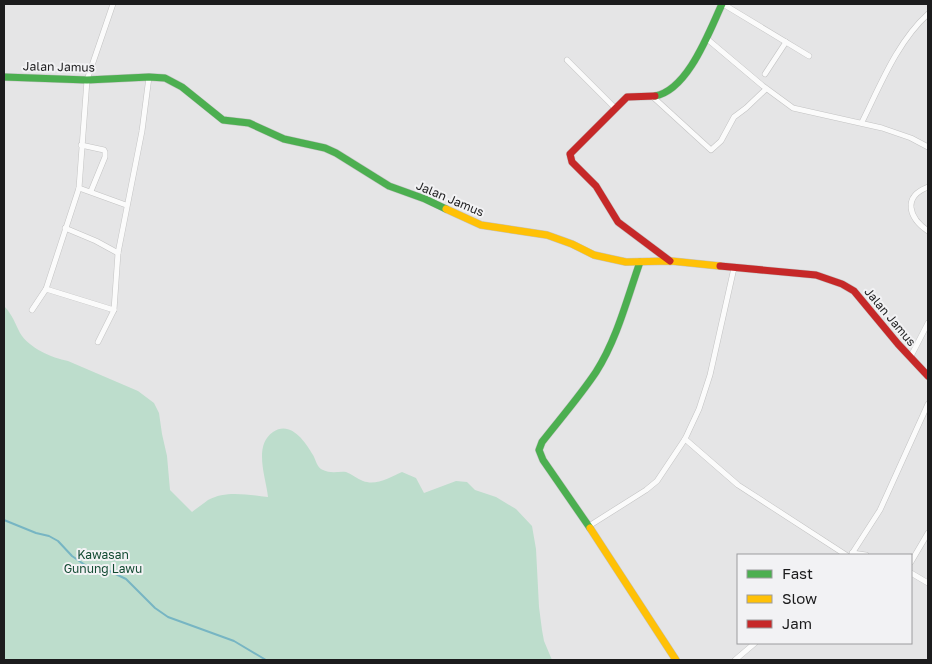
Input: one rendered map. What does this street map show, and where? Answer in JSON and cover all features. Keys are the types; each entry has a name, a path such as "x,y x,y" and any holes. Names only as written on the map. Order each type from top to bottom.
{"street":[{"path":"32,310 46,288 79,188 87,80 113,4"},
{"path":"671,261 618,222 596,186 572,162 570,157 572,152 627,97 653,97 665,93 681,80 706,38 723,4 810,56"},
{"path":"862,122 887,71 906,39 928,14"},
{"path":"706,38 766,89 784,102 802,111 862,122 898,133 928,147"},
{"path":"765,74 786,42"},
{"path":"567,60 615,108"},
{"name":"Jalan Jamus","path":"4,77 87,80 160,77 171,80 223,120 249,123 284,138 325,148 389,186 426,199 481,224 547,235 611,260 626,262 671,261 816,275 842,284 854,291 910,358 928,376"},
{"path":"98,342 114,310 118,253 142,131 149,77"},
{"path":"653,97 711,150 721,141 734,117 766,89"},
{"path":"81,145 104,150 105,152 105,158 91,191"},
{"path":"928,187 914,195 911,206 916,221 928,231"},
{"path":"79,188 126,205"},
{"path":"65,228 118,253"},
{"path":"640,262 618,326 604,359 584,389 542,442 539,450 543,460 590,526 676,660"},
{"path":"590,526 657,481 685,440 699,409 710,375 734,268"},
{"path":"46,288 114,310"},
{"path":"910,358 928,323"},
{"path":"848,554 853,552 880,510 928,404"},
{"path":"685,440 738,485 844,554"},
{"path":"912,560 928,533"},
{"path":"853,552 862,554"},
{"path":"912,574 928,583"},
{"path":"735,660 754,644"}],"green space":[{"name":"Kawasan Gunung Lawu","path":"4,306 20,333 35,348 138,391 154,403 159,413 167,456 170,490 192,512 208,500 222,495 238,494 268,497 262,453 267,438 279,429 291,430 301,438 310,450 319,468 326,471 346,472 368,482 383,480 402,472 416,478 424,493 456,481 467,482 475,490 496,497 516,509 532,526 536,549 542,630 544,641 552,660 4,660"}],"waterway":[{"path":"4,520 36,533 49,536 58,541 72,556 85,565 101,567 126,579 155,608 168,617 234,641 266,660"}],"traffic: fast":[{"path":"655,96 667,91 678,83 687,72 704,44 722,4"},
{"path":"4,77 87,80 165,78 182,87 223,120 249,123 284,139 325,148 389,186 446,209"},
{"path":"590,528 543,460 539,450 542,442 596,372 610,346 640,262"}],"traffic: slow":[{"path":"446,209 481,225 547,235 572,244 594,255 626,262 671,261 720,266"},
{"path":"590,528 676,660"}],"traffic: jam":[{"path":"655,96 627,97 570,154 572,162 596,186 618,222 670,261"},
{"path":"720,266 816,275 842,284 854,291 898,344 928,376"}]}
